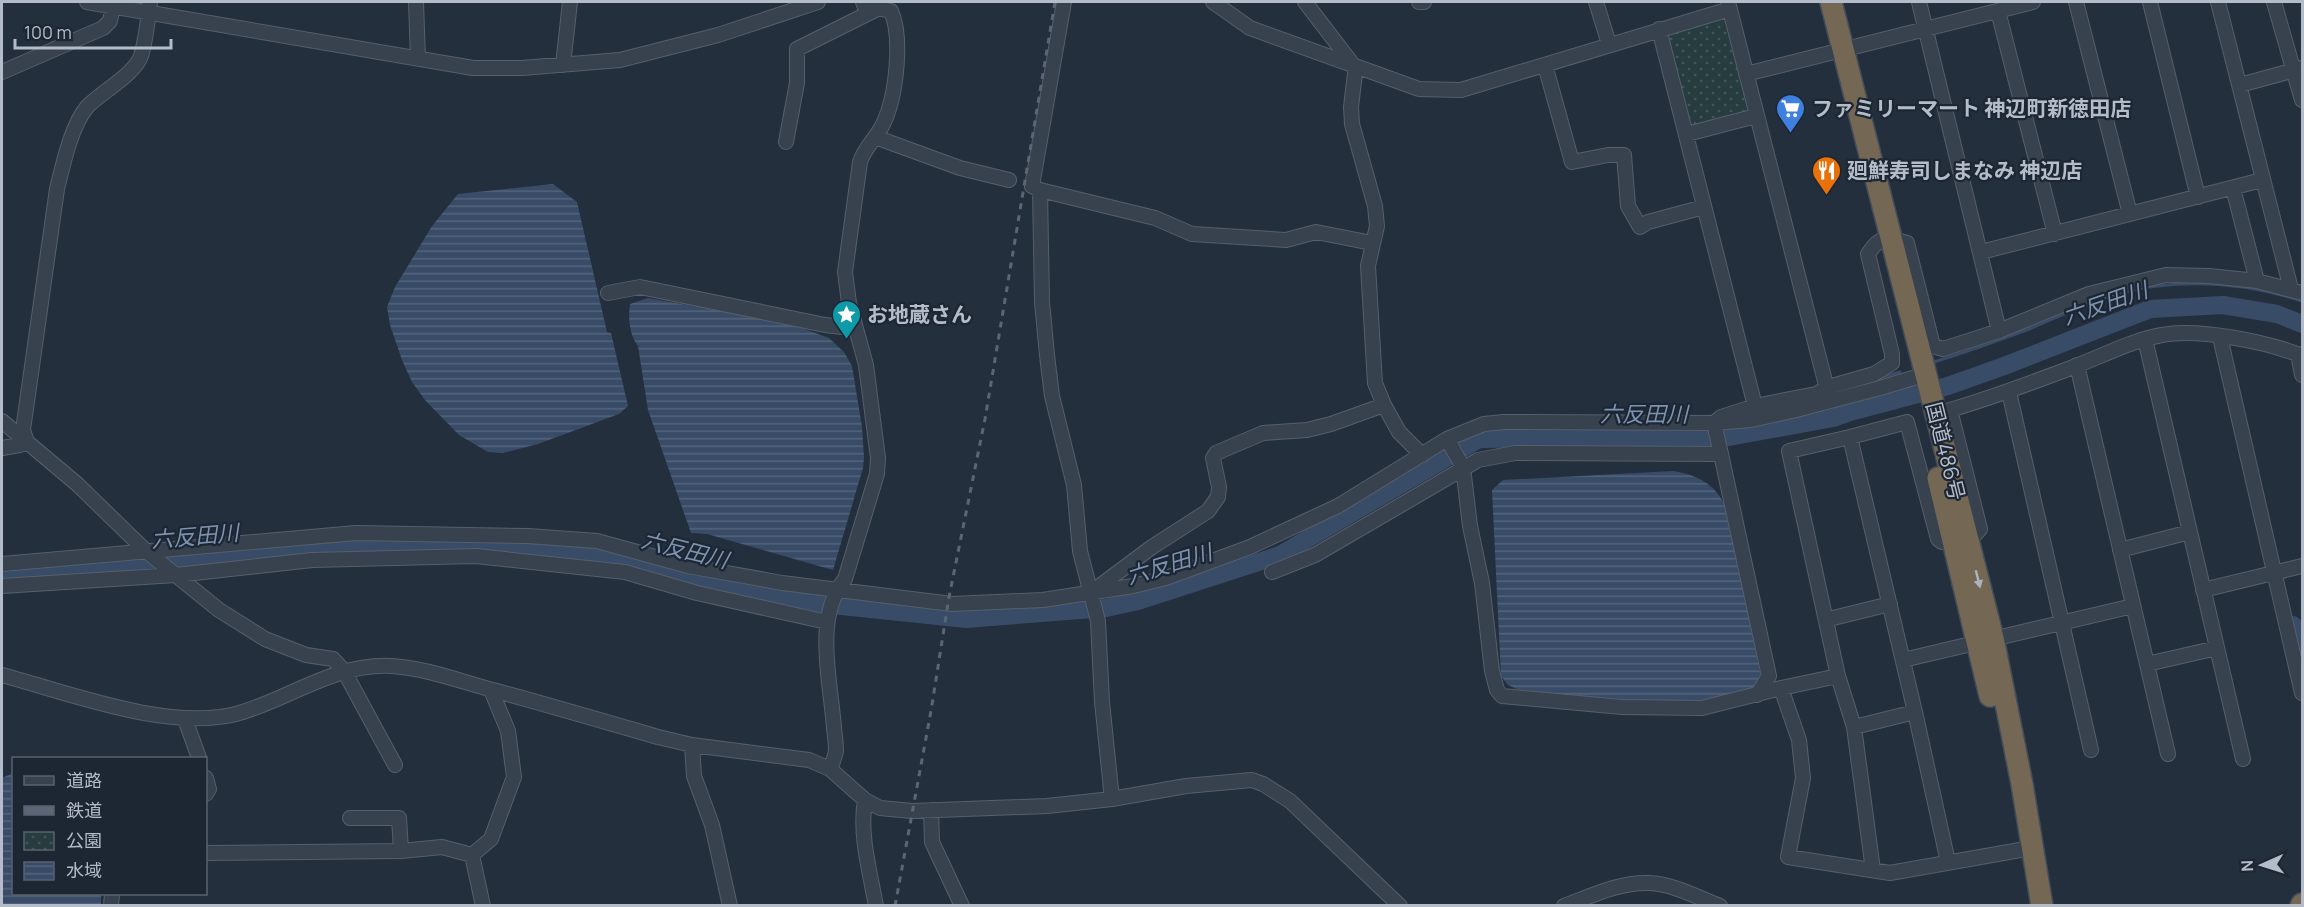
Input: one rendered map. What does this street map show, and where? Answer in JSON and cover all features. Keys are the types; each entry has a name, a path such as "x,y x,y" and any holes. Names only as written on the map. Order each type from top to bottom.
{"highway":[{"name":"国道486号","path":"1818,2 1837,51"},
{"name":"国道486号","path":"1831,2 1837,51 2022,784 2042,906"},
{"name":"国道486号","path":"1985,640 2029,906"}],"street":[{"path":"87,2 149,8 473,68 522,68 631,58 718,35 818,2"},
{"path":"416,2 418,58"},
{"path":"563,64 570,2"},
{"path":"830,769 836,752 826,658 828,620 836,592 845,579 877,474 879,458 866,365 848,296 845,272 850,222 864,150 884,124 892,102 897,53 894,17 891,11 884,4 864,5 863,2"},
{"path":"1064,2 1032,186 1040,190 1155,218 1192,234 1286,240 1316,232 1372,243"},
{"path":"1213,2 1250,28 1419,89 1437,91 1461,90 1729,5 1827,389"},
{"path":"1305,2 1354,66 1352,124 1374,206 1377,226 1368,266 1375,383 1399,432 1422,454"},
{"path":"1419,2 1424,2"},
{"path":"1596,2 1609,44"},
{"path":"1919,2 1999,331"},
{"path":"1746,74 2032,2"},
{"path":"2076,2 2130,214"},
{"path":"2150,2 2198,197"},
{"path":"2218,2 2262,180 2297,291"},
{"path":"2274,2 2298,69 2302,100"},
{"path":"786,142 797,83 797,49 884,4"},
{"path":"2,72 103,28 110,21 113,6"},
{"path":"27,442 23,430 57,189 66,155 79,120 87,108 134,67 140,57 149,8"},
{"path":"1998,11 2055,234"},
{"path":"1659,29 1755,406"},
{"path":"1545,65 1572,162 1608,154 1624,155 1628,206 1640,227 1648,222 1704,207"},
{"path":"2240,85 2298,69"},
{"path":"1687,134 1756,116"},
{"path":"875,137 960,168 1009,180"},
{"path":"1981,252 2262,180"},
{"path":"2233,188 2257,281"},
{"path":"1040,190 1042,302 1047,355 1052,396 1074,485 1080,551 1098,621 1102,702 1113,799"},
{"path":"1757,694 1769,676 1715,425 1721,417 1755,406 1794,399 1827,389 1874,374 1892,363 1892,354 1868,254 1884,239 1906,243 1933,346 1943,349 1999,331 2089,294 2166,275 2209,276 2257,281 2297,291"},
{"path":"608,293 640,287 825,325 842,327 855,325"},
{"path":"1873,870 1854,727 1838,676 1789,451 1907,422 1938,539 1942,542 1961,541 1980,529 1950,410 2009,392 2145,339 2164,335 2185,334 2261,343 2300,355 2302,375"},
{"path":"2220,337 2302,693"},
{"path":"2145,339 2243,759"},
{"path":"2077,365 2168,754"},
{"path":"2,564 356,533 528,536 597,541 688,566 836,592 952,604 1043,600 1133,586 1166,578 1250,548 1338,507 1422,454 1484,424 1504,422 1715,425 1775,416 1918,378"},
{"path":"2009,392 2091,750"},
{"path":"1092,592 1152,547 1208,511 1218,497 1219,487 1213,458 1216,453 1263,433 1315,428 1384,405"},
{"path":"2,421 77,484 148,553 219,610 265,639 306,655 333,659 344,671 394,765"},
{"path":"1850,437 1915,712 1947,862"},
{"path":"1448,440 1462,465 1470,526 1482,583 1492,671 1497,690 1502,696 1622,707 1702,708 1838,676"},
{"path":"2,448 27,442"},
{"path":"1272,572 1315,555 1462,465 1478,459 1515,453 1721,453"},
{"path":"2120,550 2190,532"},
{"path":"2,586 312,560 476,556 625,572 697,593 828,620"},
{"path":"2203,590 2302,567"},
{"path":"1829,619 1890,604"},
{"path":"1903,660 2133,606"},
{"path":"2147,664 2217,648"},
{"path":"2,675 120,707 185,719 210,719 239,713 344,671 390,666 432,673 692,745 809,760 830,769 865,800 880,808 912,811 1047,806 1113,799 1186,786 1252,780 1263,784 1290,801 1400,906"},
{"path":"1781,688 1798,740 1803,778 1788,857 1890,873 2020,850"},
{"path":"472,855 491,839 514,777 508,731 491,690"},
{"path":"1854,727 1915,712"},
{"path":"185,719 198,757"},
{"path":"692,745 694,776 712,825 730,906"},
{"path":"865,800 866,854 876,906"},
{"path":"931,810 932,842 962,906"},
{"path":"350,818 399,818 401,851"},
{"path":"207,853 401,851 442,847 472,855"},
{"path":"472,855 483,906"},
{"path":"1564,906 1590,901 1623,885 1649,883 1671,887 1720,906"}],"green space":[{"path":"1718,19 1726,22 1748,106 1744,114 1694,126 1687,122 1667,33"}],"water":[{"path":"553,184 577,202 607,332 611,333 628,406 619,414 538,444 503,453 488,452 459,435 425,400 412,382 390,325 387,307 395,287 432,226 458,194"},
{"path":"648,298 791,324 829,338 844,352 852,366 862,427 864,458 833,570 707,534 691,533 648,410 638,346 630,326 630,304"},
{"path":"1674,471 1691,475 1711,486 1726,507 1762,682 1743,695 1684,704 1608,701 1519,690 1508,685 1501,676 1492,490 1503,480"},
{"path":"12,773 12,895 101,895 101,905 2,905 2,778"}],"waterway":[{"path":"1934,362 2029,329 2092,303 2142,288 2176,284 2213,284 2267,291 2302,301"},
{"name":"六反田川","path":"2,577 79,568 385,543 617,557 709,582 823,604 966,619 1106,608 1138,601 1280,555 1479,439 1729,437 1833,418 1948,386 2150,309 2223,305 2277,314 2302,324"},
{"path":"1879,378 1900,372"},
{"name":"六反田川","path":"2293,625 2302,665"}],"railway":[{"path":"895,906 931,711 949,597 985,419 1055,2"}],"place":[{"name":"ファミリーマート 神辺町新徳田店","path":"1791,134"},
{"name":"廻鮮寿司しまなみ 神辺店","path":"1826,196"},
{"name":"お地蔵さん","path":"846,340"}]}
